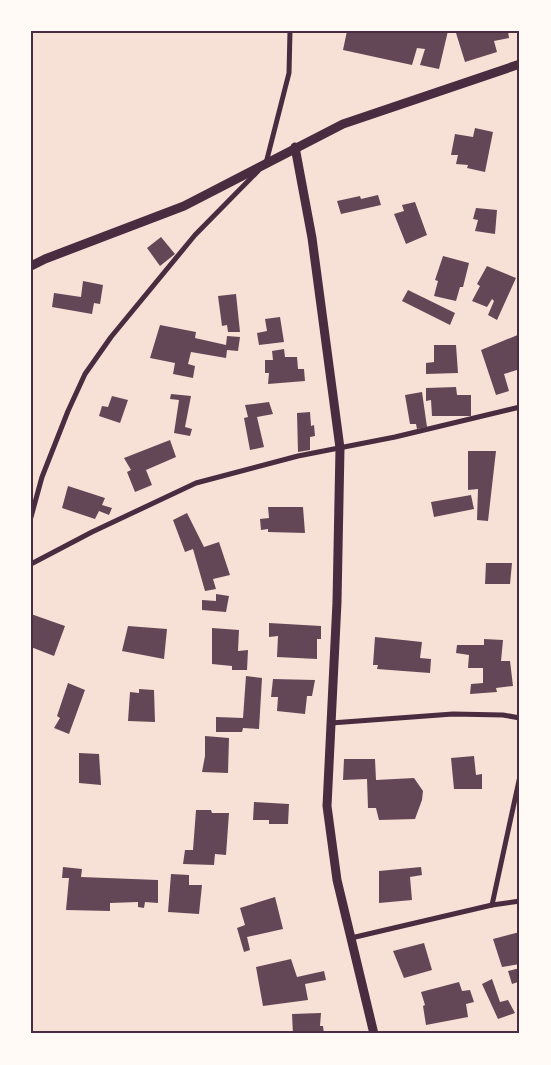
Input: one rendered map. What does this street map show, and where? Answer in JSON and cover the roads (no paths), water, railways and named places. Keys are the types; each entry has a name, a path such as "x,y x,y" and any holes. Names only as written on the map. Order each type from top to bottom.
{"street":[{"path":"31,517 45,469 68,410 85,374 111,337 195,235 266,164 289,73 290,31"},
{"path":"31,266 44,259 184,206 295,147 343,124 520,64"},
{"path":"295,147 312,238 340,448 337,602 327,806 337,880 374,1034"},
{"path":"31,564 92,532 196,483 298,456 456,424 520,407"},
{"path":"330,723 452,714 503,714 520,718"},
{"path":"492,905 520,776"},
{"path":"350,938 492,905 520,901"}]}
